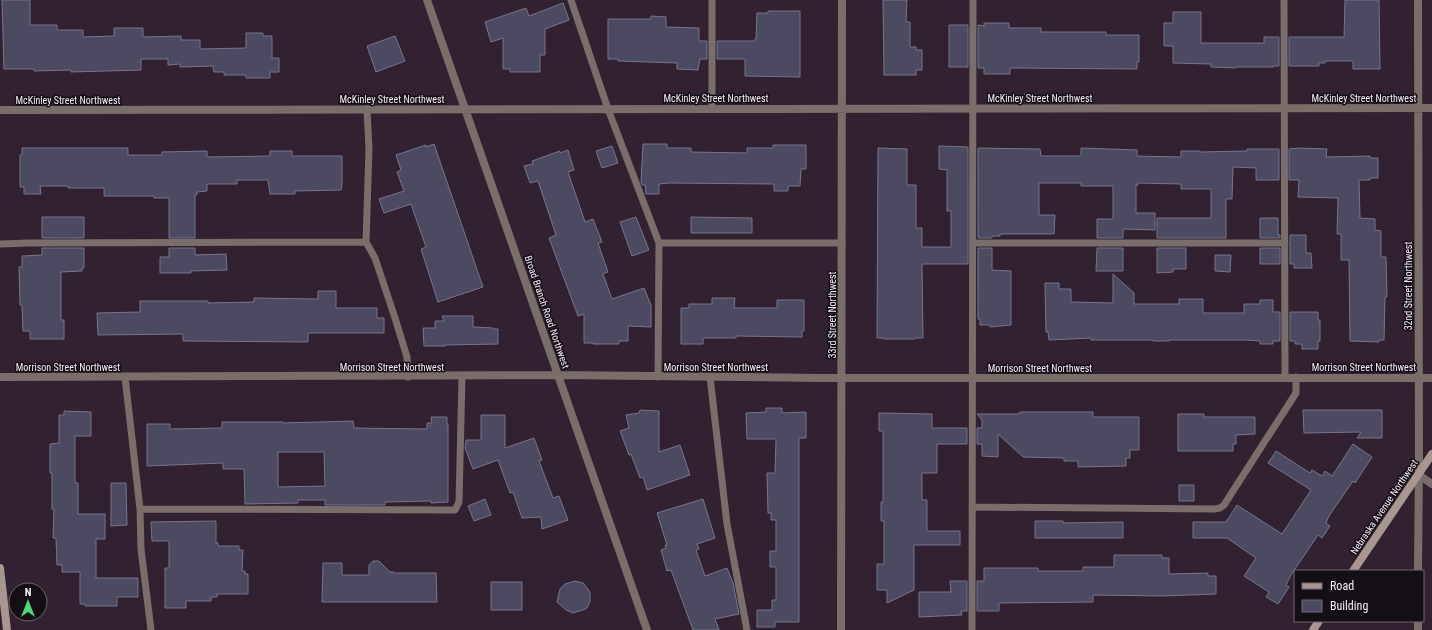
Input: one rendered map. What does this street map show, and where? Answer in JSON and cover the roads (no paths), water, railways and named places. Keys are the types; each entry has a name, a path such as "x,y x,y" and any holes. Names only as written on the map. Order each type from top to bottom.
{"street":[{"name":"Broad Branch Road Northwest","path":"427,0 647,630"},
{"name":"33rd Street Northwest","path":"841,630 842,0"},
{"name":"32nd Street Northwest","path":"1418,0 1418,570"},
{"name":"McKinley Street Northwest","path":"0,110 1432,108"},
{"name":"Morrison Street Northwest","path":"0,377 558,376 842,378 1432,378"},
{"name":"Nebraska Avenue Northwest","path":"1354,570 1432,454"},
{"path":"1419,475 1432,484"},
{"path":"0,568 7,630"}],"lane":[{"path":"571,0 608,108 659,243 658,377"},
{"path":"712,0 712,108"},
{"path":"972,630 973,0"},
{"path":"1284,0 1285,377"},
{"path":"367,109 369,149 366,242 375,258 407,356 408,377"},
{"path":"0,244 366,242"},
{"path":"659,243 842,243"},
{"path":"973,244 1285,243"},
{"path":"126,377 140,509 141,549 151,630"},
{"path":"140,509 455,510 459,502 462,377"},
{"path":"710,377 727,524 747,630"},
{"path":"972,508 1220,508 1296,393 1296,377"}]}
